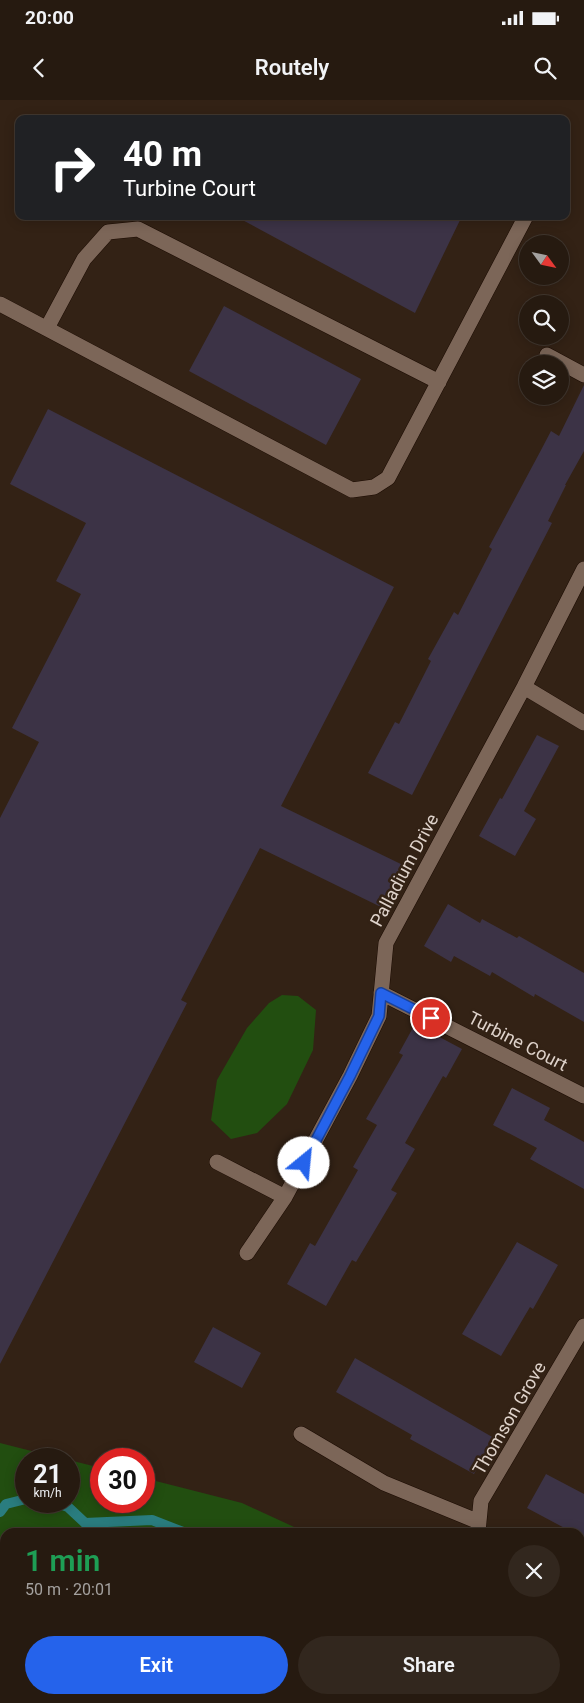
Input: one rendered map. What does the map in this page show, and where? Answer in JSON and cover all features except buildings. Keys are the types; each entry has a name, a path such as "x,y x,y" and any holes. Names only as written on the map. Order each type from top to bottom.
{"street":[{"path":"0,304 352,490 374,487 388,478 524,220"},
{"path":"47,328 84,259 108,232 138,229 439,382"},
{"path":"569,366 584,374"},
{"name":"Palladium Drive","path":"247,1253 285,1197 350,1076 379,1016 386,943 524,687 584,569"},
{"path":"524,687 584,724"},
{"name":"Turbine Court","path":"381,993 584,1096"},
{"path":"217,1162 285,1197"},
{"name":"Thomson Grove","path":"478,1527 481,1501 584,1326"},
{"path":"301,1434 384,1483 478,1527"}],"green space":[{"path":"282,995 298,996 316,1010 313,1050 287,1104 257,1133 231,1139 211,1120 217,1080 247,1028 269,1003"},
{"path":"0,1443 20,1448 15,1448 15,1513 80,1513 80,1463 90,1465 90,1513 155,1513 155,1481 242,1503 296,1528 0,1528"}],"waterway":[{"path":"0,1512 6,1504 15,1502"},
{"path":"74,1513 85,1523 152,1520 173,1528"}],"route":[{"path":"304,1163 379,1016 381,993 431,1018"}]}
